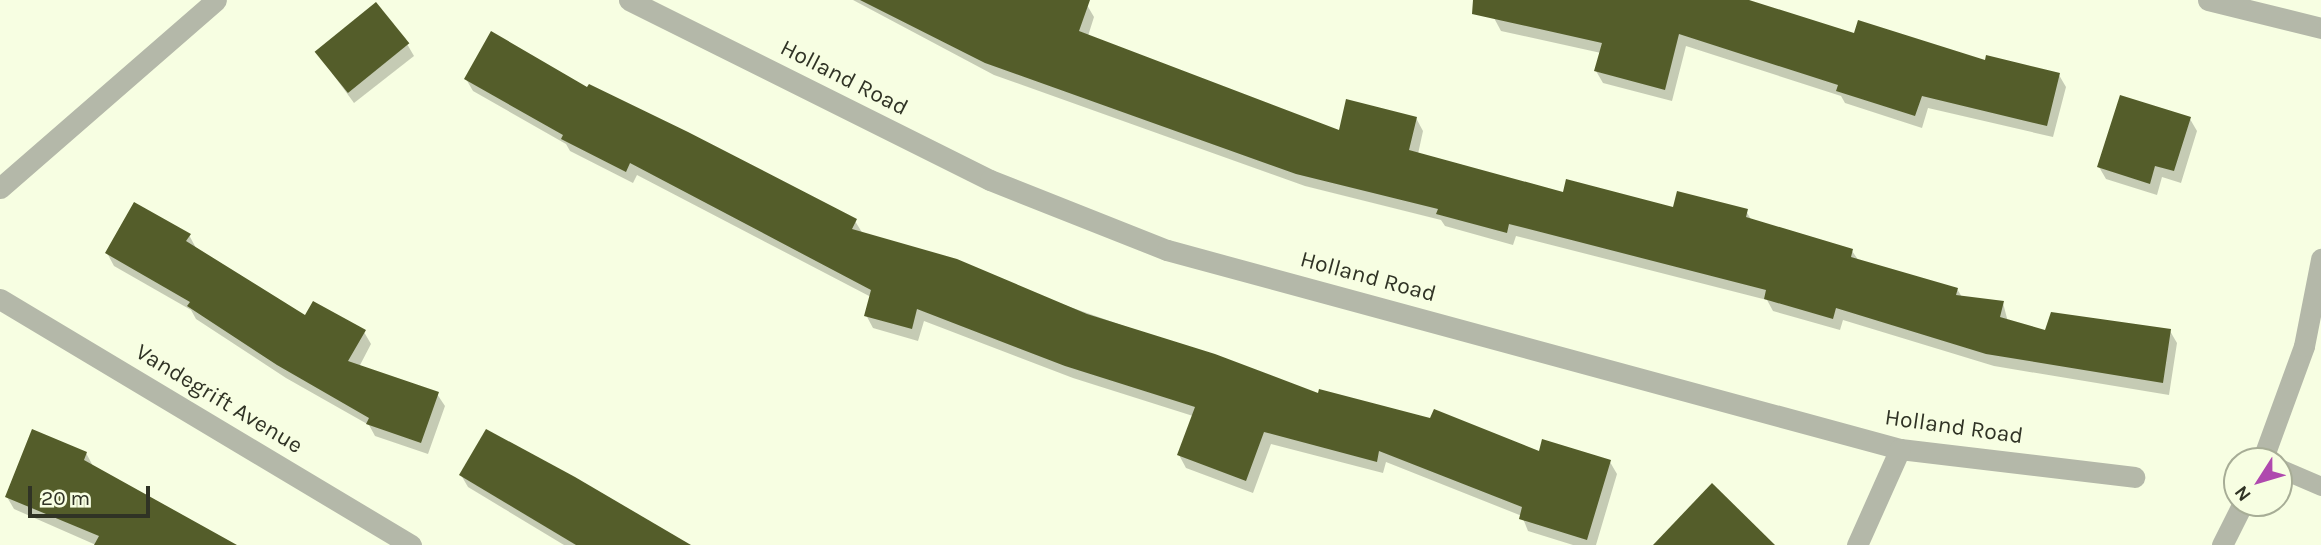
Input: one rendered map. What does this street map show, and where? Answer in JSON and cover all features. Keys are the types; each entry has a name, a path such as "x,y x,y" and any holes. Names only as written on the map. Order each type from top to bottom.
{"street":[{"path":"0,188 216,0"},
{"name":"Holland Road","path":"629,0 990,180 1167,250 1900,449 2134,477"},
{"path":"2208,0 2321,28"},
{"path":"2267,447 2304,346 2321,260"},
{"name":"Vandegrift Avenue","path":"0,299 411,545"},
{"path":"1857,545 1900,449"},
{"path":"2222,545 2236,517"}],"lane":[{"path":"2293,474 2321,486"}],"building":[{"path":"860,0 1090,0 1079,31 1339,130 1346,99 1417,117 1409,150 1563,192 1566,179 1673,207 1677,191 1748,209 1746,217 1853,249 1851,257 1958,288 1956,295 2004,301 2000,317 2045,330 2051,312 2171,329 2163,383 1986,354 1836,308 1833,319 1764,299 1766,290 1509,224 1507,233 1436,214 1438,209 1296,174 985,63"},
{"path":"1473,0 1749,0 1854,33 1858,20 1985,60 1986,55 2060,73 2047,126 1922,96 1915,116 1836,91 1838,85 1679,34 1665,90 1594,71 1602,43 1472,14"},
{"path":"376,2 409,43 348,93 315,52"},
{"path":"491,31 587,87 589,84 688,132 857,219 852,229 957,259 1087,314 1215,354 1318,393 1319,389 1430,418 1434,409 1539,451 1542,439 1611,460 1587,540 1519,519 1522,507 1379,451 1377,462 1264,432 1246,481 1177,455 1195,407 1065,366 917,309 912,329 864,316 871,290 630,163 626,172 561,139 563,135 464,79"},
{"path":"2120,95 2191,117 2174,171 2155,166 2150,184 2097,167"},
{"path":"134,202 191,234 186,241 305,315 313,301 366,330 348,361 439,392 421,443 366,424 369,418 277,365 187,306 190,302 105,253"},
{"path":"32,429 87,452 84,460 237,545 94,545 99,536 5,497"},
{"path":"486,429 691,545 576,545 459,475"},
{"path":"1712,483 1775,545 1653,545"}]}
